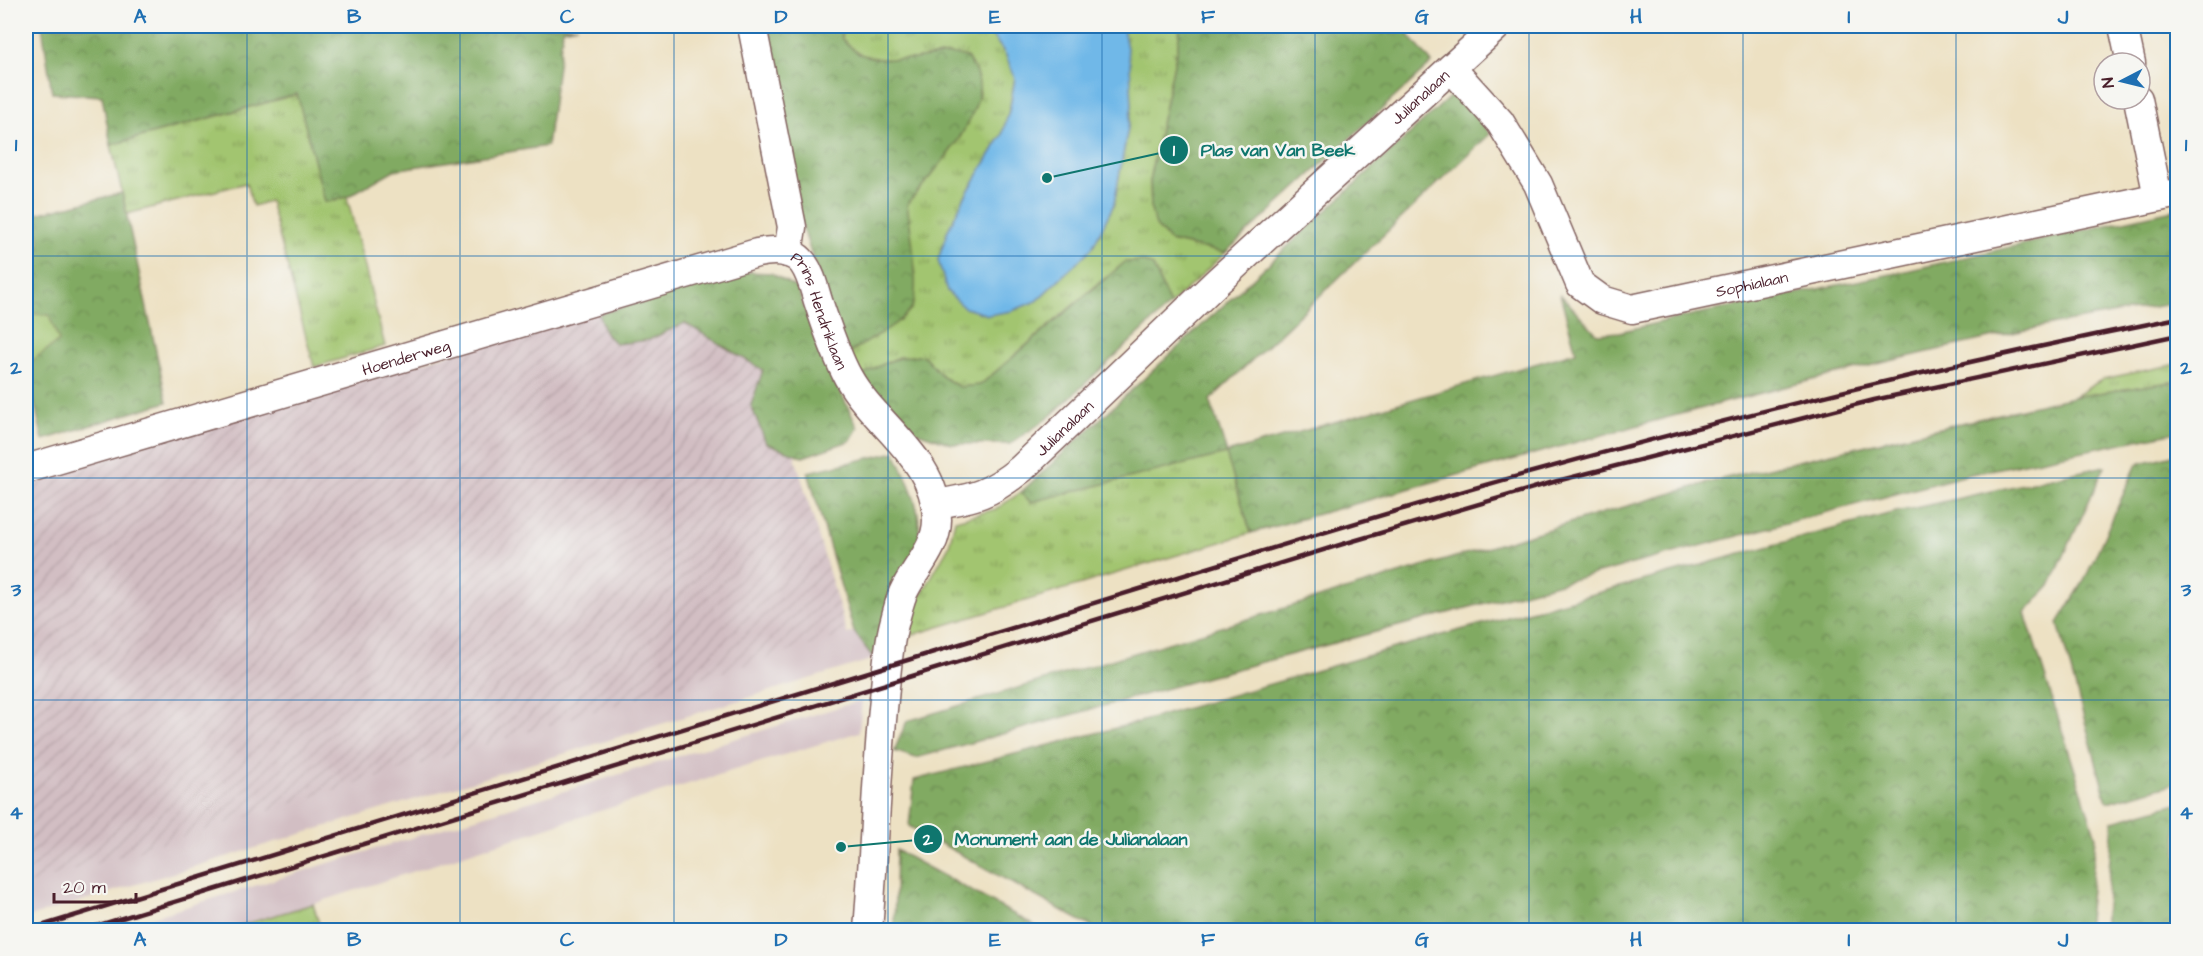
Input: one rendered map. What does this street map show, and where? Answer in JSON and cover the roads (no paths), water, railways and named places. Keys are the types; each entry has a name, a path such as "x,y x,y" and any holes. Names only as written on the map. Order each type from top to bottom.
{"street":[{"name":"Prins Hendriklaan","path":"752,26 792,227 788,253 798,258 808,272 832,342 848,377 863,399 909,450 925,473 936,504"},
{"name":"Julianalaan","path":"936,504 984,495 1021,469 1218,280 1497,26"},
{"path":"2123,26 2128,51"},
{"name":"Sophialaan","path":"1451,68 1500,122 1538,184 1580,284 1602,300 1632,309 2168,195"},
{"path":"2142,111 2168,195"},
{"name":"Hoenderweg","path":"26,469 757,253 778,251 788,253"},
{"path":"868,930 886,667 893,628 903,594 936,535 938,520 936,504"}],"water":[{"path":"963,26 1121,26 1130,64 1132,106 1114,204 1092,248 1036,301 1012,311 988,315 965,308 947,291 938,260 948,230 964,198 1002,135 1015,78 1005,53 991,34"}],"railway":[{"path":"28,930 1295,541 1489,484 1832,394 2005,354 2178,318"},
{"path":"83,930 1343,544 1557,481 1874,400 2178,335"}],"place":[{"name":"Plas van Van Beek","path":"1047,178"},
{"name":"Monument aan de Julianalaan","path":"841,847"}]}
